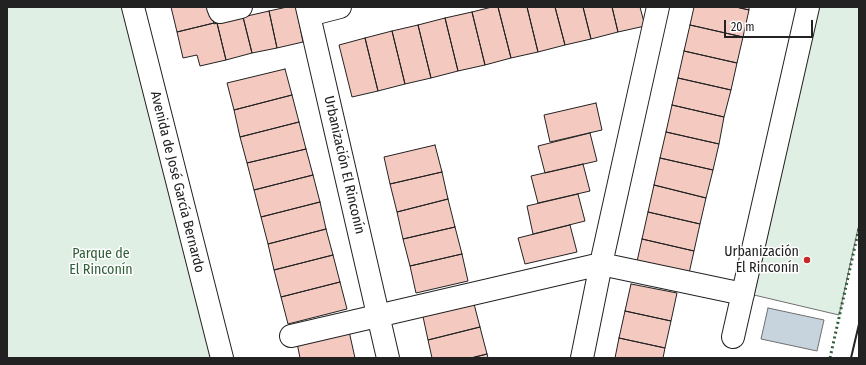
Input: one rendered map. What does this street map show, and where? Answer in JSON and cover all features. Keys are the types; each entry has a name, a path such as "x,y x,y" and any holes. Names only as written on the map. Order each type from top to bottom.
{"street":[{"name":"Avenida de José García Bernardo","path":"133,7 222,358"},
{"path":"218,7 220,12 241,7"},
{"name":"Urbanización El Rinconín","path":"340,7 308,11 388,358"},
{"path":"582,358 601,264 658,7"},
{"path":"733,338 808,7"},
{"path":"291,336 601,264 743,294"}],"green space":[{"name":"Parque de El Rinconín","path":"7,7 133,7 222,358 7,358"},
{"name":"Urbanización El Rinconín","path":"819,7 859,7 859,224 839,315 754,295"}],"shaded area":[{"name":"Urbanización El Rinconín","path":"768,308 824,320 817,351 761,339"}],"building":[{"path":"171,7 210,7 214,23 177,32"},
{"path":"287,7 296,7 303,42 277,48 269,11"},
{"path":"498,7 511,58 485,65 472,12"},
{"path":"498,7 527,7 538,52 511,58"},
{"path":"527,7 555,7 565,45 538,52"},
{"path":"555,7 583,7 591,39 565,45"},
{"path":"583,7 612,7 618,32 591,39"},
{"path":"612,7 640,7 645,26 618,32"},
{"path":"694,7 736,7 749,10 743,37 690,25"},
{"path":"736,7 749,7 749,10"},
{"path":"269,11 277,48 252,53 243,17"},
{"path":"472,12 485,65 458,71 445,18"},
{"path":"243,17 252,53 226,60 217,23"},
{"path":"445,18 458,71 431,78 418,25"},
{"path":"217,23 226,60 200,66 197,55 183,58 177,32"},
{"path":"418,25 431,78 405,84 392,31"},
{"path":"690,25 743,37 737,63 684,51"},
{"path":"392,31 405,84 378,91 365,38"},
{"path":"365,38 378,91 352,97 339,45"},
{"path":"684,51 737,63 731,90 678,78"},
{"path":"285,69 292,95 234,110 227,83"},
{"path":"678,78 731,90 724,117 672,105"},
{"path":"292,95 299,122 240,137 234,110"},
{"path":"596,103 602,130 550,142 544,115"},
{"path":"672,105 724,117 719,144 666,132"},
{"path":"299,122 306,149 247,163 240,137"},
{"path":"666,132 719,144 713,170 660,158"},
{"path":"590,133 597,161 545,173 538,146"},
{"path":"435,145 442,172 390,184 384,157"},
{"path":"306,149 313,175 254,190 247,163"},
{"path":"660,158 713,170 706,198 654,185"},
{"path":"583,164 590,191 538,203 531,176"},
{"path":"442,172 448,199 397,212 390,184"},
{"path":"313,175 320,202 261,217 254,190"},
{"path":"654,185 706,198 700,224 648,212"},
{"path":"578,194 585,221 533,234 527,206"},
{"path":"448,199 455,227 403,239 397,212"},
{"path":"320,202 326,229 268,244 261,217"},
{"path":"648,212 700,224 694,251 642,239"},
{"path":"570,225 577,252 525,264 518,238"},
{"path":"455,227 462,254 410,266 403,239"},
{"path":"326,229 333,255 274,270 268,244"},
{"path":"642,239 694,251 688,278 636,266"},
{"path":"462,254 468,281 416,293 410,266"},
{"path":"333,255 340,282 281,297 274,270"},
{"path":"340,282 347,309 288,324 281,297"},
{"path":"631,284 677,293 671,321 625,311"},
{"path":"473,300 480,327 428,340 422,312"},
{"path":"625,311 671,321 665,348 619,338"},
{"path":"480,327 487,354 471,358 432,358 428,340"},
{"path":"349,331 355,358 300,358 297,343"},
{"path":"619,338 665,348 663,358 615,358"},
{"path":"487,354 488,358 471,358"}],"hedge":[{"path":"830,358 859,228"}],"wall":[{"path":"851,358 859,324"}],"place":[{"name":"Urbanización El Rinconín","path":"807,260"}]}
